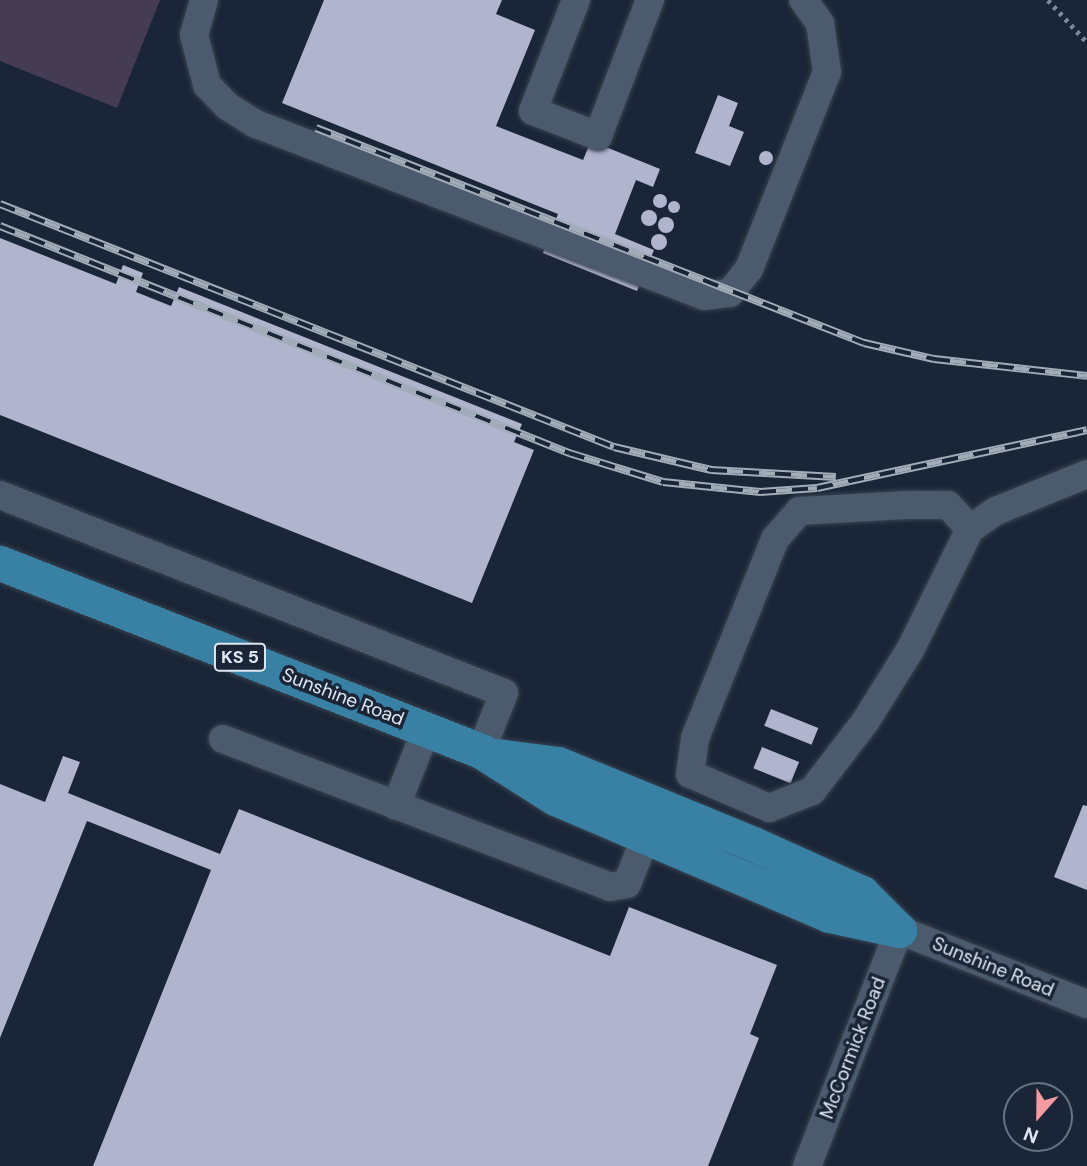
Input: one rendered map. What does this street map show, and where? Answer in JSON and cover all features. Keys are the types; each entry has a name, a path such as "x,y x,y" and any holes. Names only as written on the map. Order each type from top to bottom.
{"main road":[{"name":"Sunshine Road","path":"0,563 485,753 555,799 829,915 899,930"},
{"name":"Sunshine Road","path":"485,753 558,764 753,844 862,892 899,930"}],"street":[{"path":"204,0 194,35 207,85 227,106 256,124 704,296 730,293 749,268 827,72 820,23 803,0"},
{"path":"576,0 533,111 598,136 650,0"},
{"path":"970,529 948,505 799,511 775,539 734,635 695,738 690,774 769,808 812,791 866,722 910,650 970,529 996,512 1087,474"},
{"path":"0,495 504,693 485,753"},
{"path":"396,806 426,730"},
{"path":"223,739 610,887 627,884 646,836"},
{"name":"Sunshine Road","path":"899,930 1087,1004"},
{"name":"McCormick Road","path":"807,1166 899,930"}],"path":[{"path":"1048,0 1087,42"}],"shaded area":[{"path":"0,0 160,0 117,108 0,61"}],"building":[{"path":"324,0 502,0 496,14 535,30 496,126 583,160 591,141 660,169 653,187 636,180 615,234 654,250 637,291 543,253 558,214 282,103"},
{"path":"718,95 738,103 729,126 744,132 730,166 695,153"},
{"path":"766,151 771,153 771,163 766,165 761,163 759,158 761,153"},
{"path":"660,194 665,196 665,206 660,208 655,206 653,201 655,196"},
{"path":"674,201 680,207 674,213 668,207"},
{"path":"649,210 655,212 655,224 649,226 643,224 641,218 643,212"},
{"path":"663,217 669,217 674,225 672,231 663,233 658,228 658,222"},
{"path":"656,234 662,234 667,242 665,248 656,250 651,245 651,239"},
{"path":"0,238 116,284 123,265 143,273 136,292 171,306 179,287 522,424 514,442 534,450 472,603 0,415"},
{"path":"771,709 818,728 812,745 764,726"},
{"path":"762,747 799,762 790,783 753,768"},
{"path":"63,756 80,762 68,793 220,854 239,809 610,956 629,907 777,965 750,1034 759,1038 708,1166 93,1166 211,870 87,821 0,1038 0,784 45,802"},
{"path":"1083,805 1087,806 1087,890 1054,877"}],"railway":[{"path":"316,128 864,343 934,359 1087,376"},
{"path":"0,204 614,447 711,470 836,477"},
{"path":"0,226 569,453 663,482 760,492 817,488 1087,430"}]}
